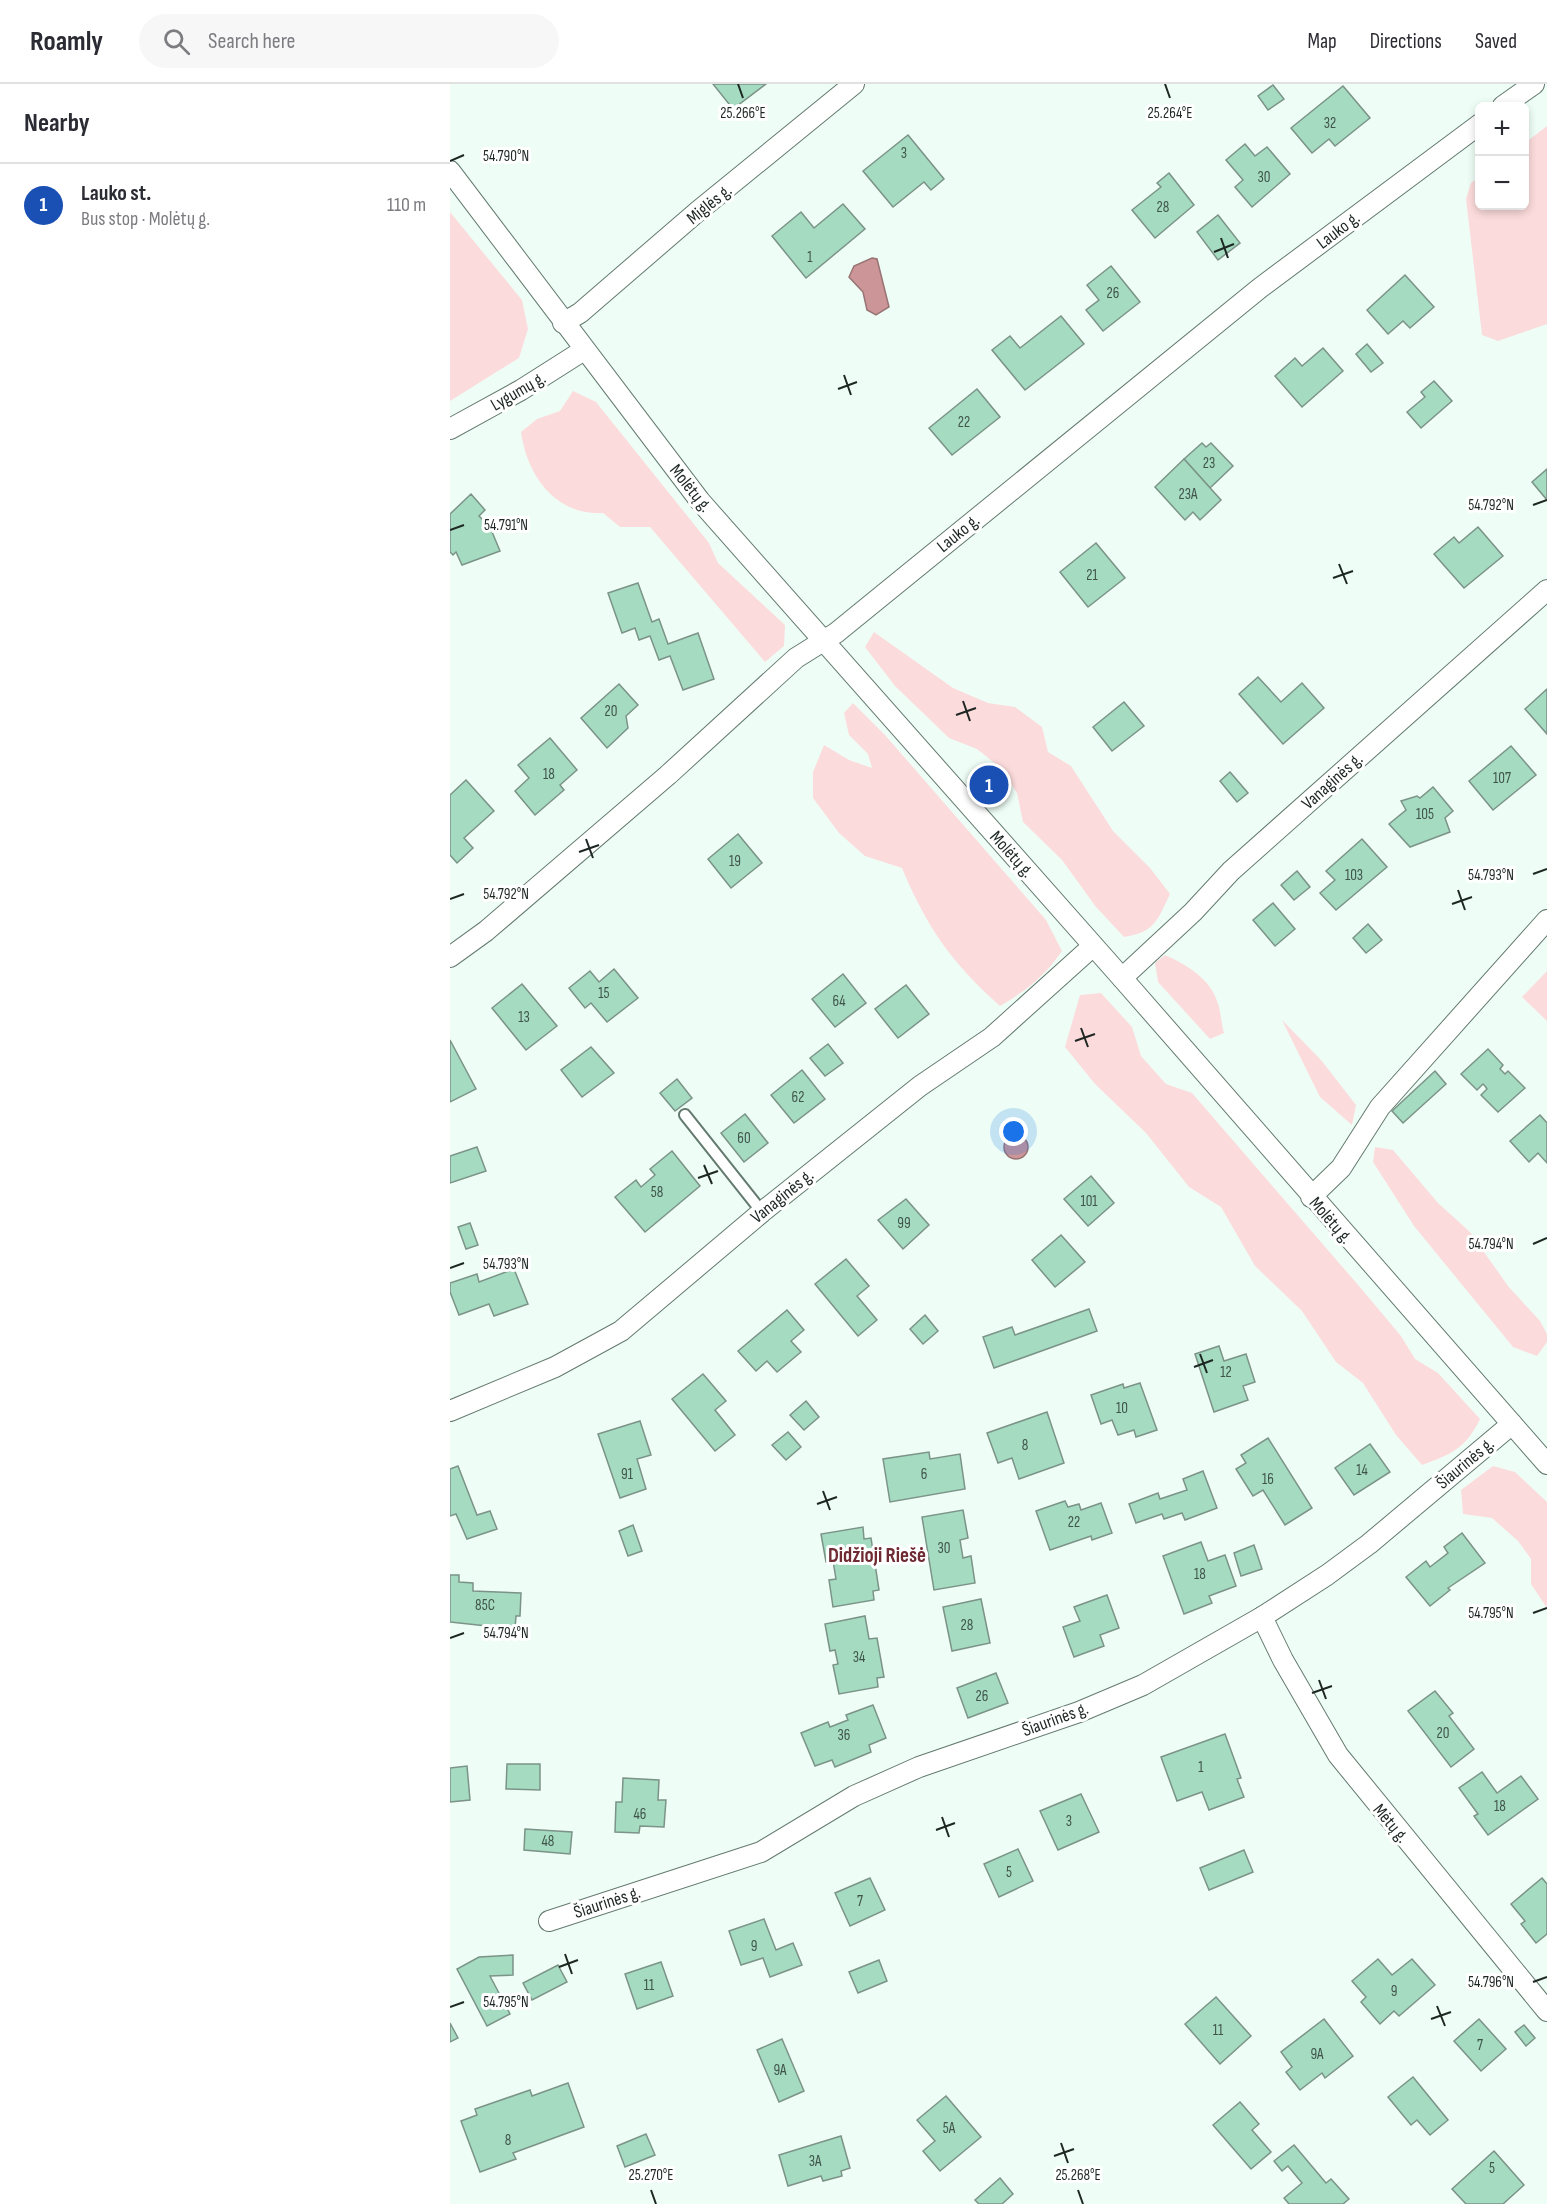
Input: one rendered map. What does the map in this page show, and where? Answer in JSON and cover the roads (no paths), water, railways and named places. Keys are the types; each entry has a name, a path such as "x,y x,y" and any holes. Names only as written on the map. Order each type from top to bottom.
{"street":[{"name":"Miglės g.","path":"563,323 579,313 697,212 854,84"},
{"path":"1509,102 1534,84"},
{"name":"Lauko g.","path":"450,957 486,931 669,775 796,658 836,633 1260,288 1475,127"},
{"name":"Molėtų g.","path":"450,171 700,501 1122,978 1311,1197 1547,1464"},
{"name":"Lygumų g.","path":"450,429 539,380 584,350"},
{"name":"Vanaginės g.","path":"1122,978 1193,912 1231,871 1547,590"},
{"path":"1311,1197 1341,1168 1380,1107 1547,920"},
{"name":"Vanaginės g.","path":"450,1411 555,1367 621,1331 762,1212 920,1086 992,1037 1093,946"},
{"name":"Šiaurinės g.","path":"549,1921 761,1852 854,1796 919,1767 1079,1712 1143,1685 1262,1617 1327,1575 1369,1544 1512,1424"},
{"name":"Mėtų g.","path":"1262,1617 1283,1660 1338,1755 1547,2011"}],"lane":[{"path":"685,1115 762,1212"}],"place":[{"name":"Lauko st.","path":"989,785"}],"district":[{"name":"Didžioji Riešė","path":"877,1555"}]}
